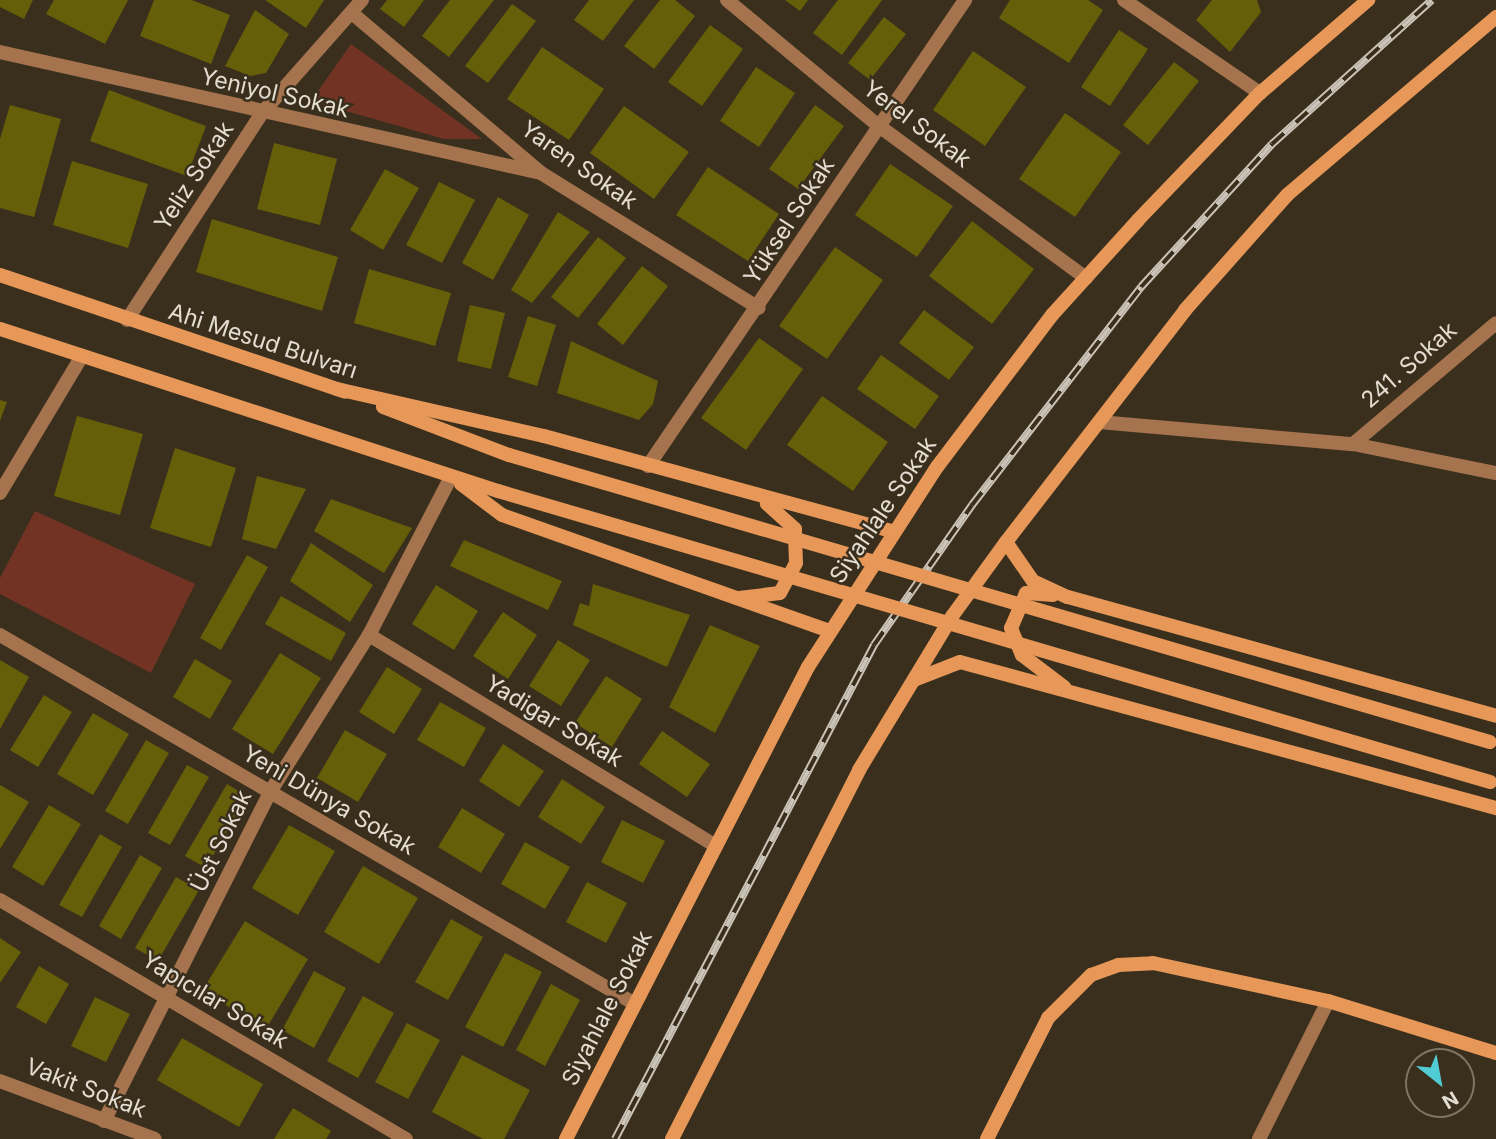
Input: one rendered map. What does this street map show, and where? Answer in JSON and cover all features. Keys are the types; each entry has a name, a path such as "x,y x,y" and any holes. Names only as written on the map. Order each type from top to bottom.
{"main road":[{"name":"Siyahlale Sokak","path":"566,1139 830,631 936,467 1086,278 1260,93 1367,0"},
{"path":"672,1139 859,770 914,680 1006,542 1099,422 1287,195 1496,17"},
{"name":"Ahi Mesud Bulvarı","path":"0,275 337,389 509,456 1493,743"},
{"path":"0,329 451,477 1493,783"},
{"path":"337,389 648,466 763,501 894,533"},
{"path":"451,477 502,515 830,631"},
{"path":"734,598 780,593 796,563 795,529 763,501"},
{"path":"1006,542 1033,581 1068,597 1496,716"},
{"path":"1068,597 1026,593 1011,628 1022,654 1071,692"},
{"path":"914,680 960,662 1496,807"},
{"path":"987,1139 1048,1018 1091,975 1153,963 1328,1001 1496,1053"}],"street":[{"name":"Yeliz Sokak","path":"127,320 262,113 354,14 362,0"},
{"name":"Yerel Sokak","path":"727,0 879,126 1086,278"},
{"name":"Yüksel Sokak","path":"648,466 759,308 965,0"},
{"path":"1124,0 1260,93"},
{"name":"Yaren Sokak","path":"354,14 541,173 759,308"},
{"name":"Yeniyol Sokak","path":"0,52 262,113 541,173"},
{"name":"241. Sokak","path":"1353,444 1496,323"},
{"path":"0,493 82,356"},
{"path":"1099,422 1353,444 1496,473"},
{"name":"Üst Sokak","path":"104,1121 270,792 369,635 451,477"},
{"name":"Yeni Dünya Sokak","path":"0,635 635,1004"},
{"name":"Yadigar Sokak","path":"369,635 716,846"},
{"name":"Yapıcılar Sokak","path":"0,900 406,1139"},
{"path":"1259,1139 1328,1001"},
{"name":"Vakit Sokak","path":"0,1081 155,1139"}],"shaded area":[{"path":"351,44 482,139 444,139 311,101"},
{"path":"35,511 195,584 151,673 0,594 0,578"}],"building":[{"path":"0,0 33,0 24,19 0,7"},
{"path":"54,0 128,0 105,44 46,14"},
{"path":"154,0 192,0 230,15 211,64 140,36"},
{"path":"265,0 324,0 306,28"},
{"path":"387,0 424,0 404,27 380,9"},
{"path":"450,0 494,0 449,57 422,36"},
{"path":"589,0 634,0 603,41 574,20"},
{"path":"660,0 675,0 695,16 654,69 624,46"},
{"path":"785,0 808,0 800,11"},
{"path":"838,0 882,0 842,55 813,33"},
{"path":"1010,0 1088,0 1103,10 1069,63 999,18"},
{"path":"1212,0 1257,0 1261,12 1230,52 1196,20"},
{"path":"512,4 536,21 488,83 465,66"},
{"path":"255,10 289,34 266,73 250,76 225,66"},
{"path":"884,17 906,34 870,80 848,63"},
{"path":"710,25 743,49 702,106 668,82"},
{"path":"1119,30 1148,49 1110,106 1081,87"},
{"path":"542,47 604,89 569,140 507,99"},
{"path":"973,51 1026,87 985,146 933,110"},
{"path":"1174,62 1199,81 1148,145 1123,125"},
{"path":"756,67 795,93 759,147 720,121"},
{"path":"109,90 206,126 187,176 90,141"},
{"path":"10,105 61,119 34,217 0,208 0,139"},
{"path":"815,105 844,126 798,189 769,169"},
{"path":"624,106 689,152 654,199 590,153"},
{"path":"1065,113 1121,152 1075,217 1019,179"},
{"path":"274,143 337,159 320,225 257,209"},
{"path":"72,161 148,184 128,248 53,225"},
{"path":"890,164 953,206 917,257 855,215"},
{"path":"708,167 779,214 748,261 676,215"},
{"path":"385,169 419,188 383,250 350,230"},
{"path":"439,182 475,200 442,263 406,245"},
{"path":"498,197 529,215 493,280 462,263"},
{"path":"558,212 590,232 532,303 511,290"},
{"path":"212,219 338,257 322,311 196,272"},
{"path":"972,221 1034,269 992,324 929,276"},
{"path":"598,237 626,258 578,318 551,297"},
{"path":"835,247 883,280 827,359 779,326"},
{"path":"642,266 668,286 623,345 597,324"},
{"path":"369,269 451,293 435,346 354,323"},
{"path":"470,305 505,313 491,369 457,361"},
{"path":"924,310 974,347 949,380 899,343"},
{"path":"528,316 556,325 537,386 508,377"},
{"path":"759,338 803,369 746,450 701,418"},
{"path":"571,341 658,381 653,404 639,420 557,393"},
{"path":"881,355 939,396 915,429 857,389"},
{"path":"822,396 888,442 853,491 787,445"},
{"path":"0,400 7,402 0,421"},
{"path":"77,416 143,434 120,515 54,496"},
{"path":"175,448 236,468 211,547 150,528"},
{"path":"257,476 306,489 276,549 242,539"},
{"path":"331,499 412,528 384,573 314,531"},
{"path":"464,540 562,581 548,610 450,566"},
{"path":"311,543 373,585 350,622 290,581"},
{"path":"247,555 268,567 221,650 200,638"},
{"path":"593,584 690,615 667,667 573,625 580,603 589,606"},
{"path":"436,585 478,611 454,650 412,624"},
{"path":"281,596 346,633 331,661 265,624"},
{"path":"503,612 537,635 508,679 473,656"},
{"path":"710,625 760,646 715,733 669,707"},
{"path":"558,640 590,660 561,706 529,686"},
{"path":"280,653 321,678 273,754 232,729"},
{"path":"195,659 232,681 210,719 173,697"},
{"path":"0,660 29,677 0,729"},
{"path":"387,667 422,689 394,734 359,712"},
{"path":"606,676 642,699 612,747 575,723"},
{"path":"44,695 72,712 38,767 10,750"},
{"path":"440,702 486,728 464,767 417,740"},
{"path":"93,713 129,734 93,795 57,774"},
{"path":"345,730 387,754 358,802 317,778"},
{"path":"662,731 710,764 687,797 639,764"},
{"path":"146,740 169,753 128,824 105,811"},
{"path":"503,744 544,771 519,807 479,781"},
{"path":"187,765 209,777 170,845 148,833"},
{"path":"562,779 605,807 581,844 538,817"},
{"path":"227,784 247,796 206,868 185,856"},
{"path":"0,785 29,802 0,849"},
{"path":"49,805 81,824 43,886 12,867"},
{"path":"462,808 505,834 481,873 438,847"},
{"path":"622,820 665,841 643,883 601,862"},
{"path":"289,825 335,851 298,915 252,888"},
{"path":"100,834 122,847 82,917 59,905"},
{"path":"525,842 570,867 545,909 501,884"},
{"path":"140,855 162,868 121,939 99,926"},
{"path":"363,866 418,898 379,964 324,932"},
{"path":"176,877 199,890 158,961 135,948"},
{"path":"587,882 627,903 606,943 566,922"},
{"path":"451,919 483,937 448,1000 415,982"},
{"path":"245,921 308,959 266,1029 202,991"},
{"path":"0,938 21,952 0,983"},
{"path":"505,953 542,972 503,1047 465,1027"},
{"path":"39,966 69,984 46,1024 16,1007"},
{"path":"314,971 346,988 314,1048 282,1030"},
{"path":"551,984 580,1000 545,1066 516,1050"},
{"path":"363,996 394,1013 358,1078 327,1061"},
{"path":"95,997 130,1014 106,1062 71,1046"},
{"path":"407,1023 440,1040 408,1099 375,1082"},
{"path":"182,1038 263,1084 239,1127 157,1080"},
{"path":"462,1055 530,1090 504,1139 483,1139 432,1112"},
{"path":"293,1108 331,1131 326,1139 274,1139"}],"railway":[{"path":"615,1139 874,645 972,505 1141,287 1272,144 1432,0"}]}
